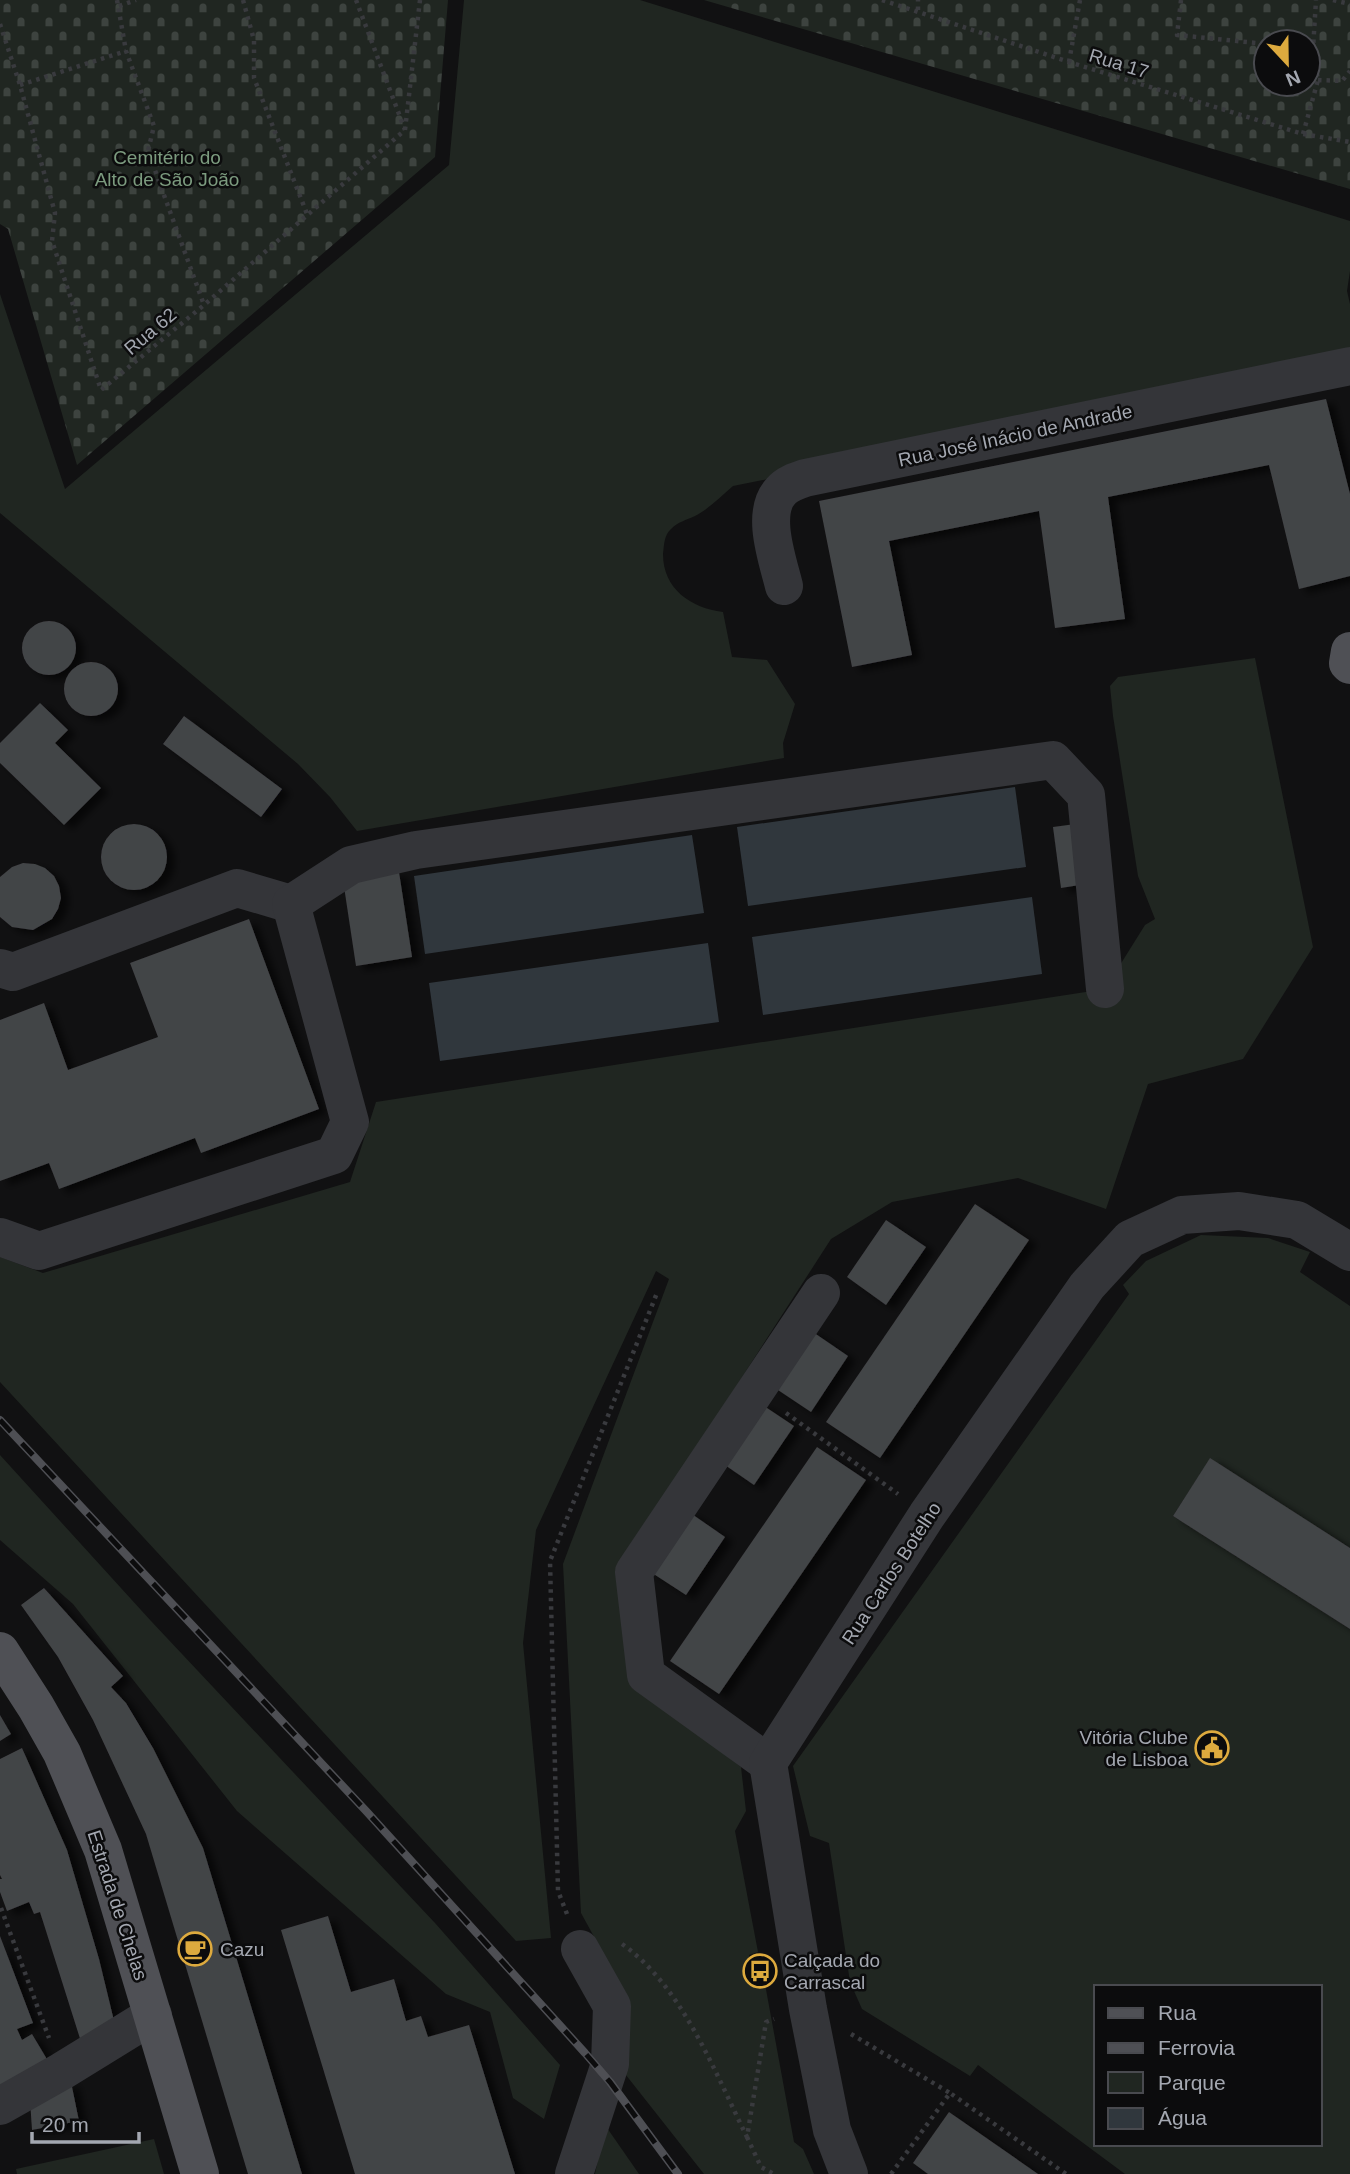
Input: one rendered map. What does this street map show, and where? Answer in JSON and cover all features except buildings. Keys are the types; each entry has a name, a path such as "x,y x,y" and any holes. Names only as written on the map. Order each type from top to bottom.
{"main road":[{"path":"1350,651 1350,666"},
{"name":"Estrada de Chelas","path":"0,1651 62,1753 103,1850 200,2174"}],"street":[{"name":"Rua José Inácio de Andrade","path":"784,586 773,541 772,504 780,492 798,480 1350,366"},
{"path":"0,968 13,972 237,888 291,904 351,865 416,850 1054,760 1086,795 1105,989"},
{"path":"0,1237 39,1251 334,1155 350,1122 291,904"},
{"name":"Rua Carlos Botelho","path":"768,1763 927,1515 1087,1286 1130,1239 1182,1215 1239,1211 1297,1220 1350,1252"},
{"path":"821,1293 634,1572 646,1675 768,1763 808,2009 832,2130 849,2174"},
{"path":"574,2174 610,2064 612,2006 580,1949"},
{"path":"0,2106 153,2015"}],"path":[{"path":"136,0 118,3 126,51 154,126 148,151 204,305"},
{"path":"243,0 254,40 254,79 307,214"},
{"path":"356,0 405,130"},
{"path":"405,130 420,0"},
{"name":"Rua 17","path":"882,0 1069,62 1303,134 1350,142"},
{"path":"918,0 918,10"},
{"path":"1069,62 1080,0"},
{"path":"1181,0 1177,35 1252,43"},
{"path":"1313,28 1317,0"},
{"path":"1333,0 1350,4"},
{"name":"Rua 62","path":"0,24 20,85 55,213 52,241 101,390 204,305 405,130"},
{"path":"20,85 126,51"},
{"path":"1322,80 1342,81 1350,71"},
{"path":"1303,134 1313,98"},
{"path":"657,1293 550,1561 558,1891 580,1949 615,1939 641,1958 689,2018 761,2167 774,2174"},
{"path":"755,1391 927,1515"},
{"path":"1,1908 62,2071"},
{"path":"747,2137 766,2022 808,2009 950,2092 1066,2174"},
{"path":"891,2174 950,2092"}],"green space":[{"name":"Cemitério do Alto de São João","path":"0,0 448,0 435,157 77,465 8,229 0,224"},
{"path":"464,0 640,0 1350,221 1350,271 1347,291 1350,304 1350,352 1134,405 733,486 705,510 669,531 663,554 664,566 668,577 681,595 700,606 723,612 732,657 767,660 795,704 783,743 784,758 357,831 330,797 298,764 0,513 0,294 65,489 449,165"},
{"path":"704,0 1350,0 1350,189"},
{"path":"1255,658 1313,947 1243,1059 1148,1084 1106,1209 1018,1178 892,1202 831,1239 619,1568 637,1687 741,1767 746,1811 735,1831 758,1952 749,1955 755,1986 765,1984 794,2142 803,2149 814,2174 704,2174 622,2070 603,1953 581,1913 563,1564 669,1279 656,1271 536,1530 523,1643 551,1938 516,1941 0,1382 0,1257 43,1273 350,1182 376,1102 1105,989 1145,925 1155,919 1138,876 1110,686 1118,677"},
{"path":"1201,1235 1268,1238 1310,1252 1300,1272 1350,1306 1350,1548 1210,1459 1173,1516 1350,1629 1350,2174 1125,2174 978,2065 970,2076 862,2009 850,1982 829,1843 810,1836 793,1766 1129,1294 1123,1285 1146,1261"},
{"path":"0,1455 151,1621 435,1923 560,2065 544,2119 513,2098 490,2012 446,1994 237,1811 73,1604 0,1540"},
{"path":"605,2125 639,2174 595,2174"},
{"path":"154,2139 164,2174 17,2174 16,2169"}],"water":[{"path":"1015,787 1026,867 748,906 737,827"},
{"path":"692,835 704,913 425,954 414,876"},
{"path":"1032,897 1042,974 763,1015 752,937"},
{"path":"708,943 719,1022 440,1061 429,983"}],"railway":[{"path":"0,1420 367,1812 585,2053 610,2082 678,2174"}],"place":[{"name":"Vitória Clube de Lisboa","path":"1212,1748"},
{"name":"Cazu","path":"195,1949"},
{"name":"Calçada do Carrascal","path":"760,1971"}]}
